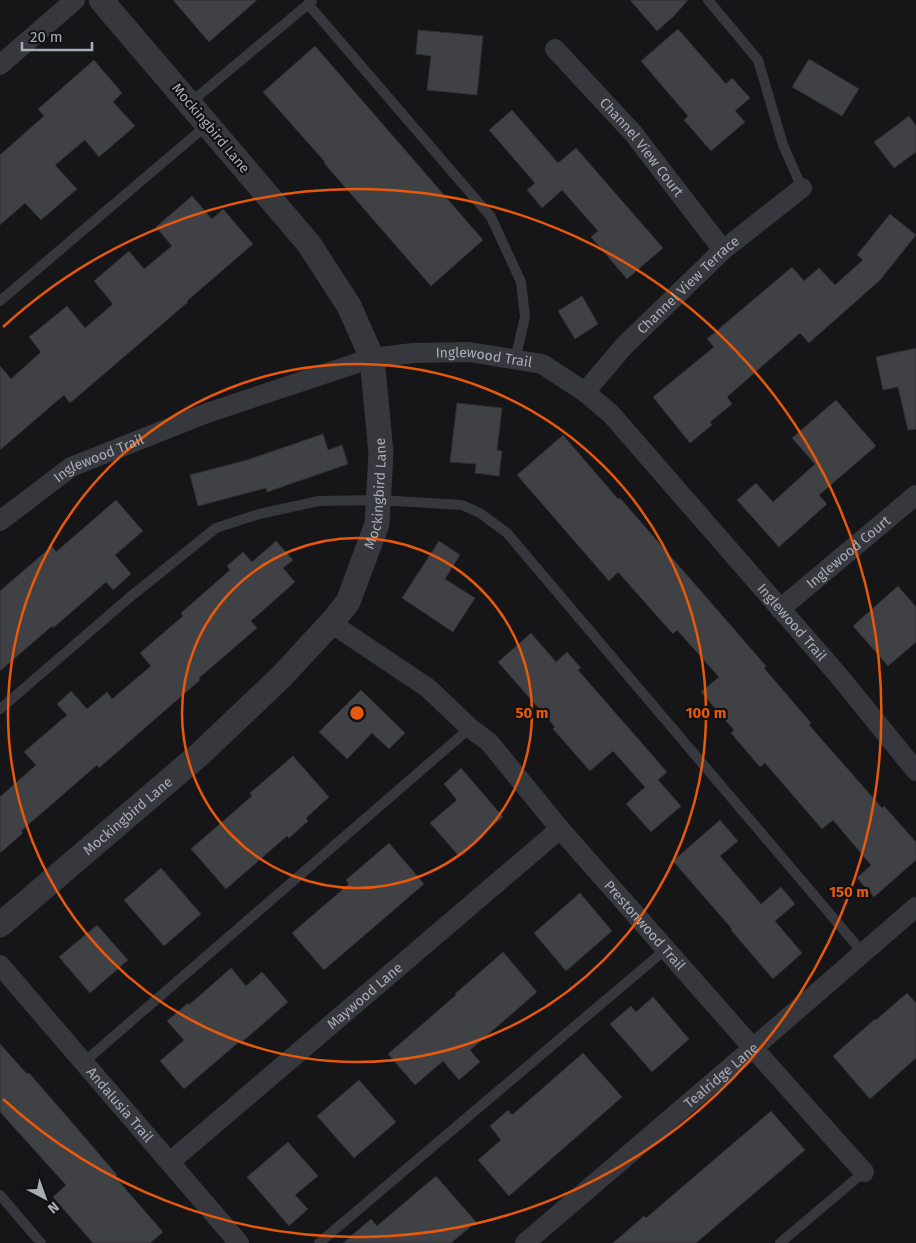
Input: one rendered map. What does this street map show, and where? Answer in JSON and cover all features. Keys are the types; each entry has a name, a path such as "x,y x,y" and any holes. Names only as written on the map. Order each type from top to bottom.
{"street":[{"path":"0,65 74,0"},
{"name":"Mockingbird Lane","path":"0,925 200,754 282,676 348,602 377,524 381,453 372,358 349,306 309,244 101,0"},
{"name":"Channel View Court","path":"555,49 633,133 723,250"},
{"name":"Channel View Terrace","path":"585,392 624,346 723,250 802,188"},
{"name":"Inglewood Trail","path":"0,521 71,467 207,413 372,358 413,353 469,352 542,364 585,392 611,414 839,676 916,771"},
{"name":"Inglewood Court","path":"780,609 916,495"},
{"name":"Prestonwood Trail","path":"330,623 428,688 470,728 489,742 560,829 864,1172"},
{"name":"Maywood Lane","path":"170,1162 560,829"},
{"name":"Tealridge Lane","path":"525,1243 916,907"},
{"name":"Andalusia Trail","path":"0,965 240,1243"}],"lane":[{"path":"708,0 758,60 783,145 802,188"},
{"path":"190,104 310,2 491,217 521,282 525,317 515,360"},
{"path":"0,301 207,124"},
{"path":"0,709 130,597 216,528 260,514 319,501 379,500 462,505 480,513 507,534 863,953"},
{"path":"84,1062 470,728"},
{"path":"319,1243 666,949"},
{"name":"Prestonwood Trail","path":"780,1243 864,1172"},
{"path":"0,1195 41,1243"}],"building":[{"path":"173,0 257,0 209,42"},
{"path":"630,0 688,0 657,31"},
{"path":"678,29 726,84 732,78 750,98 735,111 745,122 711,151 684,120 688,116 641,61"},
{"path":"418,30 483,36 477,95 427,90 431,56 416,54"},
{"path":"315,46 483,240 431,286 263,92"},
{"path":"809,59 859,89 842,116 792,87"},
{"path":"94,60 122,93 113,102 135,126 99,157 85,140 55,165 77,189 41,220 25,203 0,225 0,155 44,116 38,109"},
{"path":"512,110 558,163 576,148 663,248 627,279 591,237 598,231 562,190 542,208 527,190 535,183 489,130"},
{"path":"909,116 916,126 916,152 894,168 874,142"},
{"path":"192,196 212,219 223,209 253,244 70,403 64,395 0,450 0,366 11,379 41,352 29,337 67,306 85,328 113,304 94,281 129,251 144,269 172,246 156,227"},
{"path":"890,214 916,235 880,280 809,343 800,333 727,397 732,404 710,422 712,425 690,443 653,397 714,347 707,339 792,267 804,281 819,268 835,285 863,260 857,255"},
{"path":"582,296 598,324 575,339 558,311"},
{"path":"916,348 916,429 908,430 898,387 883,390 876,357"},
{"path":"836,400 876,446 819,495 827,504 779,547 737,500 756,483 773,502 815,464 792,438"},
{"path":"457,403 502,408 497,450 502,451 499,476 475,473 476,464 450,462"},
{"path":"323,434 328,450 342,445 348,464 267,492 266,488 198,506 190,475 247,460"},
{"path":"563,435 766,666 764,668 811,723 809,725 882,808 884,806 916,842 916,860 874,897 857,878 871,865 833,820 822,829 765,763 760,767 731,733 734,730 701,692 719,677 677,630 673,634 618,572 609,581 517,475"},
{"path":"116,500 143,531 115,555 131,574 113,590 106,582 0,671 0,591 52,546 56,552"},
{"path":"276,541 293,560 283,568 295,582 251,621 257,628 99,768 97,765 21,831 23,833 0,853 0,797 36,765 24,752 67,715 57,704 71,691 87,709 107,692 112,699 151,666 140,653 183,616 181,613 230,570 227,566 243,552 252,562"},
{"path":"439,541 460,555 445,579 475,598 453,632 402,598"},
{"path":"898,586 916,607 916,642 888,666 853,626"},
{"path":"531,633 556,662 567,652 581,668 578,670 667,772 658,780 681,806 651,832 626,804 645,787 613,751 590,771 553,729 555,727 498,662"},
{"path":"361,690 405,733 389,749 372,733 347,759 319,732"},
{"path":"293,756 329,797 306,818 308,821 289,838 287,836 226,889 191,849 252,796 250,793"},
{"path":"461,768 503,817 458,855 430,823 457,800 444,784"},
{"path":"720,820 738,841 720,856 761,904 781,887 795,904 775,921 802,953 773,979 673,861"},
{"path":"389,843 424,884 324,970 292,933 349,884 346,880"},
{"path":"161,868 201,914 164,946 124,900"},
{"path":"580,893 612,931 566,971 534,933"},
{"path":"97,925 128,960 90,993 59,957"},
{"path":"503,952 537,992 470,1050 480,1062 459,1080 443,1061 415,1085 388,1054"},
{"path":"231,968 246,986 262,972 288,1002 184,1089 160,1061 184,1040 167,1021 188,1003 189,1005"},
{"path":"907,993 916,1003 916,1058 870,1099 833,1056"},
{"path":"653,997 689,1039 652,1072 610,1024 631,1006 636,1012"},
{"path":"0,1044 27,1074 29,1073 69,1119 117,1175 115,1177 163,1232 150,1243 93,1243 53,1197 66,1185 0,1112"},
{"path":"583,1053 622,1097 509,1196 478,1160 501,1140 490,1126 508,1110 512,1115"},
{"path":"359,1080 396,1122 354,1158 317,1116"},
{"path":"771,1111 805,1150 696,1243 613,1243 644,1216 646,1218"},
{"path":"288,1142 318,1176 295,1195 308,1209 289,1226 247,1177"},
{"path":"436,1176 476,1222 451,1243 343,1243 371,1219 377,1226"}]}
